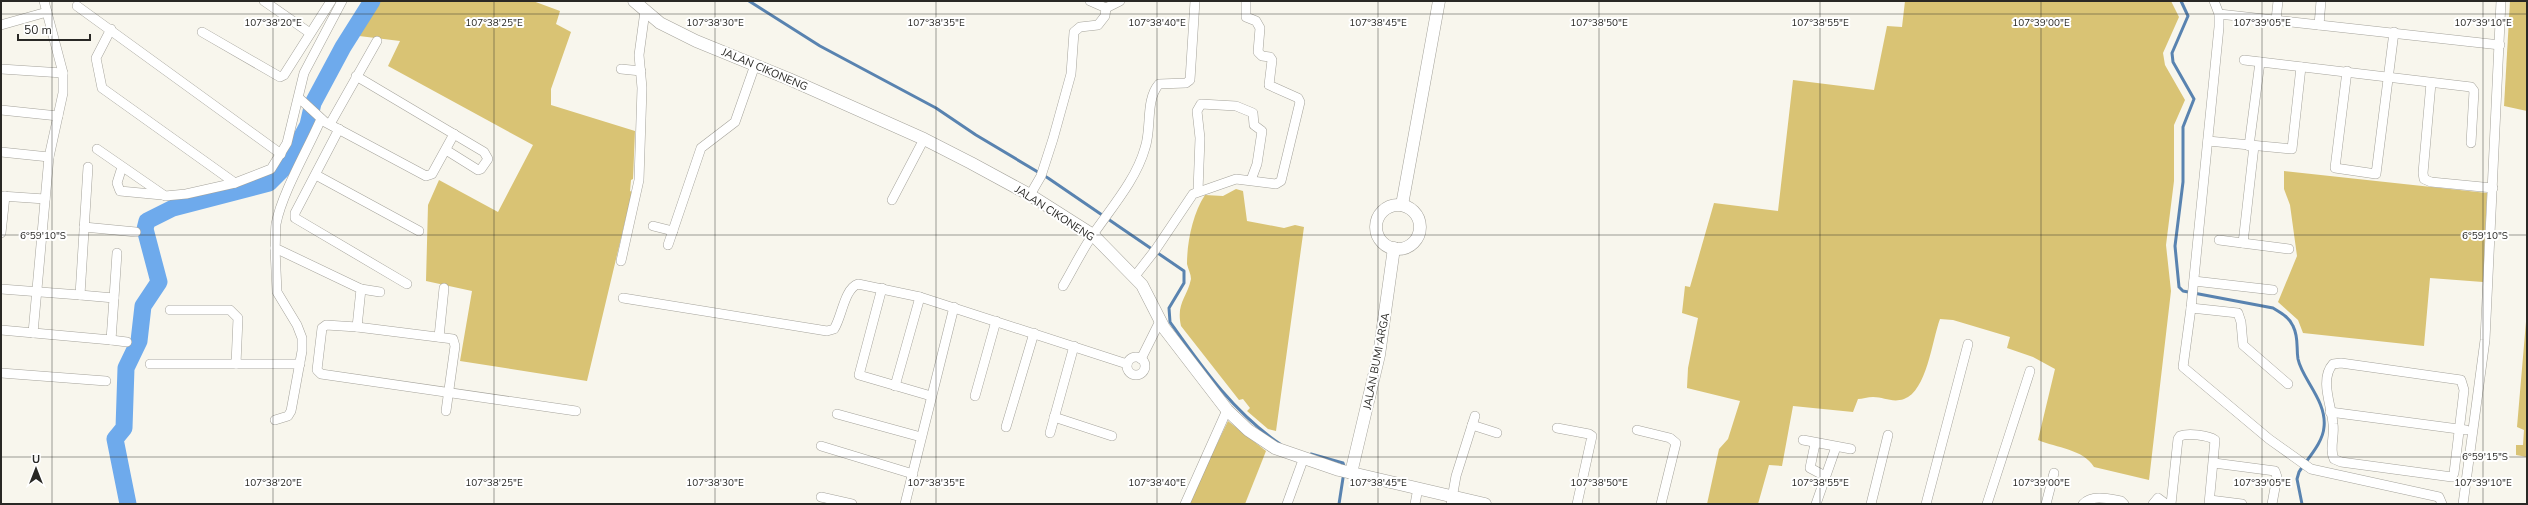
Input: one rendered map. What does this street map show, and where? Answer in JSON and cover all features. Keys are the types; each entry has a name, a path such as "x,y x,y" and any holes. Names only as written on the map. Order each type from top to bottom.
{"street":[{"path":"33,333 49,157 63,93 64,74 44,1"},
{"path":"264,1 310,33"},
{"path":"202,32 280,77 284,75 331,1"},
{"path":"122,166 117,183 120,191 179,196 235,183 271,169 287,143 304,73 342,1"},
{"name":"JALAN CIKONENG","path":"634,1 660,23 924,139 1030,195 1093,235 1135,276 1145,290 1160,321 1182,354 1227,410 1259,439 1302,460 1418,488 1451,500 1485,504"},
{"path":"1090,1 1106,8"},
{"path":"1106,8 1120,1"},
{"path":"1063,286 1093,235 1107,216 1145,150 1149,136 1153,90 1159,84 1186,83 1190,80 1196,1"},
{"path":"1135,276 1156,249 1192,194 1236,179 1280,183 1300,102 1298,98 1292,94 1269,85 1272,60 1270,57 1262,56 1258,52 1260,28 1256,21 1246,17 1246,1"},
{"path":"1402,205 1439,1"},
{"path":"2214,1 2219,14 2191,308 2183,367 2296,459 2311,469 2439,496 2442,504"},
{"path":"2276,20 2278,1"},
{"path":"2319,25 2321,1"},
{"path":"2463,504 2485,340 2500,46 2499,1"},
{"path":"77,6 111,29 281,154"},
{"path":"1030,195 1042,173 1071,74 1074,32 1080,27 1098,25 1105,16 1106,8"},
{"path":"1,25 47,12"},
{"path":"621,261 639,180 641,71 639,55 647,13"},
{"path":"2219,14 2394,32 2500,46"},
{"path":"111,29 96,58 102,88 235,183"},
{"path":"2347,71 2336,169 2377,173 2394,32"},
{"path":"330,124 377,41"},
{"path":"2244,60 2389,76 2473,89 2471,143"},
{"path":"2243,243 2260,62"},
{"path":"668,245 701,148 735,122 755,65"},
{"path":"2208,141 2290,150 2294,148 2301,67"},
{"path":"1,69 64,74"},
{"path":"621,69 641,71"},
{"path":"356,76 484,152 488,158 481,169 478,170 446,150"},
{"path":"2431,83 2423,173 2424,179 2431,182 2493,188"},
{"path":"299,98 330,124 426,176 432,174 454,134"},
{"path":"1198,191 1200,138 1196,111 1201,104 1236,106 1253,112 1254,125 1262,131 1257,164 1251,180"},
{"path":"1,110 58,116"},
{"path":"275,420 288,416 291,411 300,364 302,338 297,324 277,292 276,222 319,116"},
{"path":"339,129 295,213 295,218 407,284"},
{"path":"892,200 924,139"},
{"path":"97,148 162,195"},
{"path":"1,152 49,157"},
{"path":"80,295 88,167"},
{"path":"316,175 419,231"},
{"path":"1,233 3,196 44,199"},
{"path":"1402,205 1413,212 1417,218 1419,231 1412,243 1406,247 1394,248 1380,240 1377,234 1377,220 1385,209 1392,206 1402,205"},
{"path":"653,226 673,231"},
{"path":"84,227 136,232"},
{"path":"2219,240 2289,249"},
{"path":"276,248 361,289 380,292"},
{"name":"JALAN BUMI ARGA","path":"1351,473 1379,355 1394,248"},
{"path":"111,340 117,254"},
{"path":"624,298 827,331 834,329 839,321 853,286 858,284 920,297 954,307 1127,364"},
{"path":"439,337 444,288"},
{"path":"882,288 859,375 931,396"},
{"path":"2193,288 2273,290"},
{"path":"1,289 36,293 114,298"},
{"path":"357,327 361,289"},
{"path":"895,386 920,297"},
{"path":"905,504 954,307"},
{"path":"2191,308 2238,313 2245,347 2288,384"},
{"path":"170,310 230,310 235,313 238,318 236,364"},
{"path":"976,396 996,321"},
{"path":"1140,359 1160,321"},
{"path":"446,411 449,391 454,343 450,339 357,327 324,326 321,330 316,367 321,374 449,391 576,411"},
{"path":"1,330 127,342"},
{"path":"1006,427 1034,333"},
{"path":"1926,504 1968,344"},
{"path":"1050,433 1074,346"},
{"path":"1127,364 1133,358 1140,359"},
{"path":"1127,364 1127,368 1131,374 1139,375 1145,369 1140,359"},
{"path":"150,364 300,364"},
{"path":"2333,364 2455,378 2463,384 2454,473 2452,477 2337,461 2332,456 2333,424 2330,412 2327,391 2330,367 2333,364"},
{"path":"1987,504 2030,371"},
{"path":"1,373 106,381"},
{"path":"1185,504 1227,410"},
{"path":"2330,412 2473,431"},
{"path":"837,414 921,437"},
{"path":"1451,500 1456,476 1474,416"},
{"path":"1054,417 1112,436"},
{"path":"1472,426 1497,433"},
{"path":"1557,428 1589,434 1592,436 1577,504"},
{"path":"1638,430 1670,438 1676,443 1661,504"},
{"path":"2171,504 2180,436 2186,434 2214,438 2216,443 2209,502 2242,504"},
{"path":"1871,504 1888,435"},
{"path":"1804,440 1815,444 1851,449"},
{"path":"1815,444 1810,468 1825,476"},
{"path":"821,446 913,474"},
{"path":"1816,504 1836,448"},
{"path":"1287,504 1302,460"},
{"path":"2214,463 2275,471 2277,477 2272,504"},
{"path":"2046,504 2054,473"},
{"path":"1415,504 1418,488"},
{"path":"821,497 852,504"},
{"path":"2083,504 2090,498 2097,498 2121,501 2124,504"},
{"path":"2153,504 2158,498 2166,504"}],"shaded area":[{"path":"379,1 533,1 560,11 556,24 571,32 551,89 551,105 635,131 633,179 631,180 630,191 632,192 587,381 460,361 472,291 426,281 428,205 439,180 498,212 533,145 388,66 400,41 359,36"},
{"path":"1905,1 2171,1 2179,17 2163,53 2165,65 2185,100 2174,125 2174,181 2166,245 2171,291 2149,480 2094,467 2083,456 2038,440 2055,369 2033,357 2007,348 2010,337 1953,320 1940,319 1928,364 1918,386 1912,394 1900,400 1873,397 1858,399 1853,412 1793,406 1782,466 1769,465 1758,504 1707,504 1719,449 1728,439 1740,401 1687,388 1688,368 1698,318 1682,313 1685,286 1690,287 1714,203 1778,211 1793,80 1874,90 1887,26 1902,27"},
{"path":"2510,1 2527,1 2527,111 2504,106"},
{"path":"2284,171 2487,193 2483,282 2430,278 2424,346 2303,333 2298,320 2278,302 2297,256 2290,205 2284,189"},
{"path":"1236,189 1243,191 1247,221 1284,228 1295,225 1304,227 1276,431 1268,429 1247,411 1250,408 1243,399 1239,400 1181,326 1181,306 1191,279 1187,264 1188,246 1197,210 1205,195 1223,196"},
{"path":"2527,310 2527,457 2516,455 2516,445 2523,445 2524,430 2517,427"},
{"path":"1228,421 1266,451 1245,504 1188,504"}],"waterway":[{"path":"128,504 115,439 124,428 126,368 139,341 143,306 159,282 145,229 147,221 173,208 269,183 285,167 308,125 313,103 343,47 372,1"},
{"path":"749,1 820,46 936,108 976,135 1048,178 1184,271 1184,283 1169,308 1170,322 1219,388 1247,418 1280,444"},
{"path":"2181,1 2188,16 2172,53 2173,62 2194,99 2183,127 2183,182 2175,246 2179,287 2183,291 2273,308 2289,320 2295,330 2300,367 2318,399 2324,417 2324,427 2321,439 2299,472 2297,479 2302,504"},
{"path":"1311,454 1343,463 1344,466"},
{"path":"1339,504 1343,478"}]}
